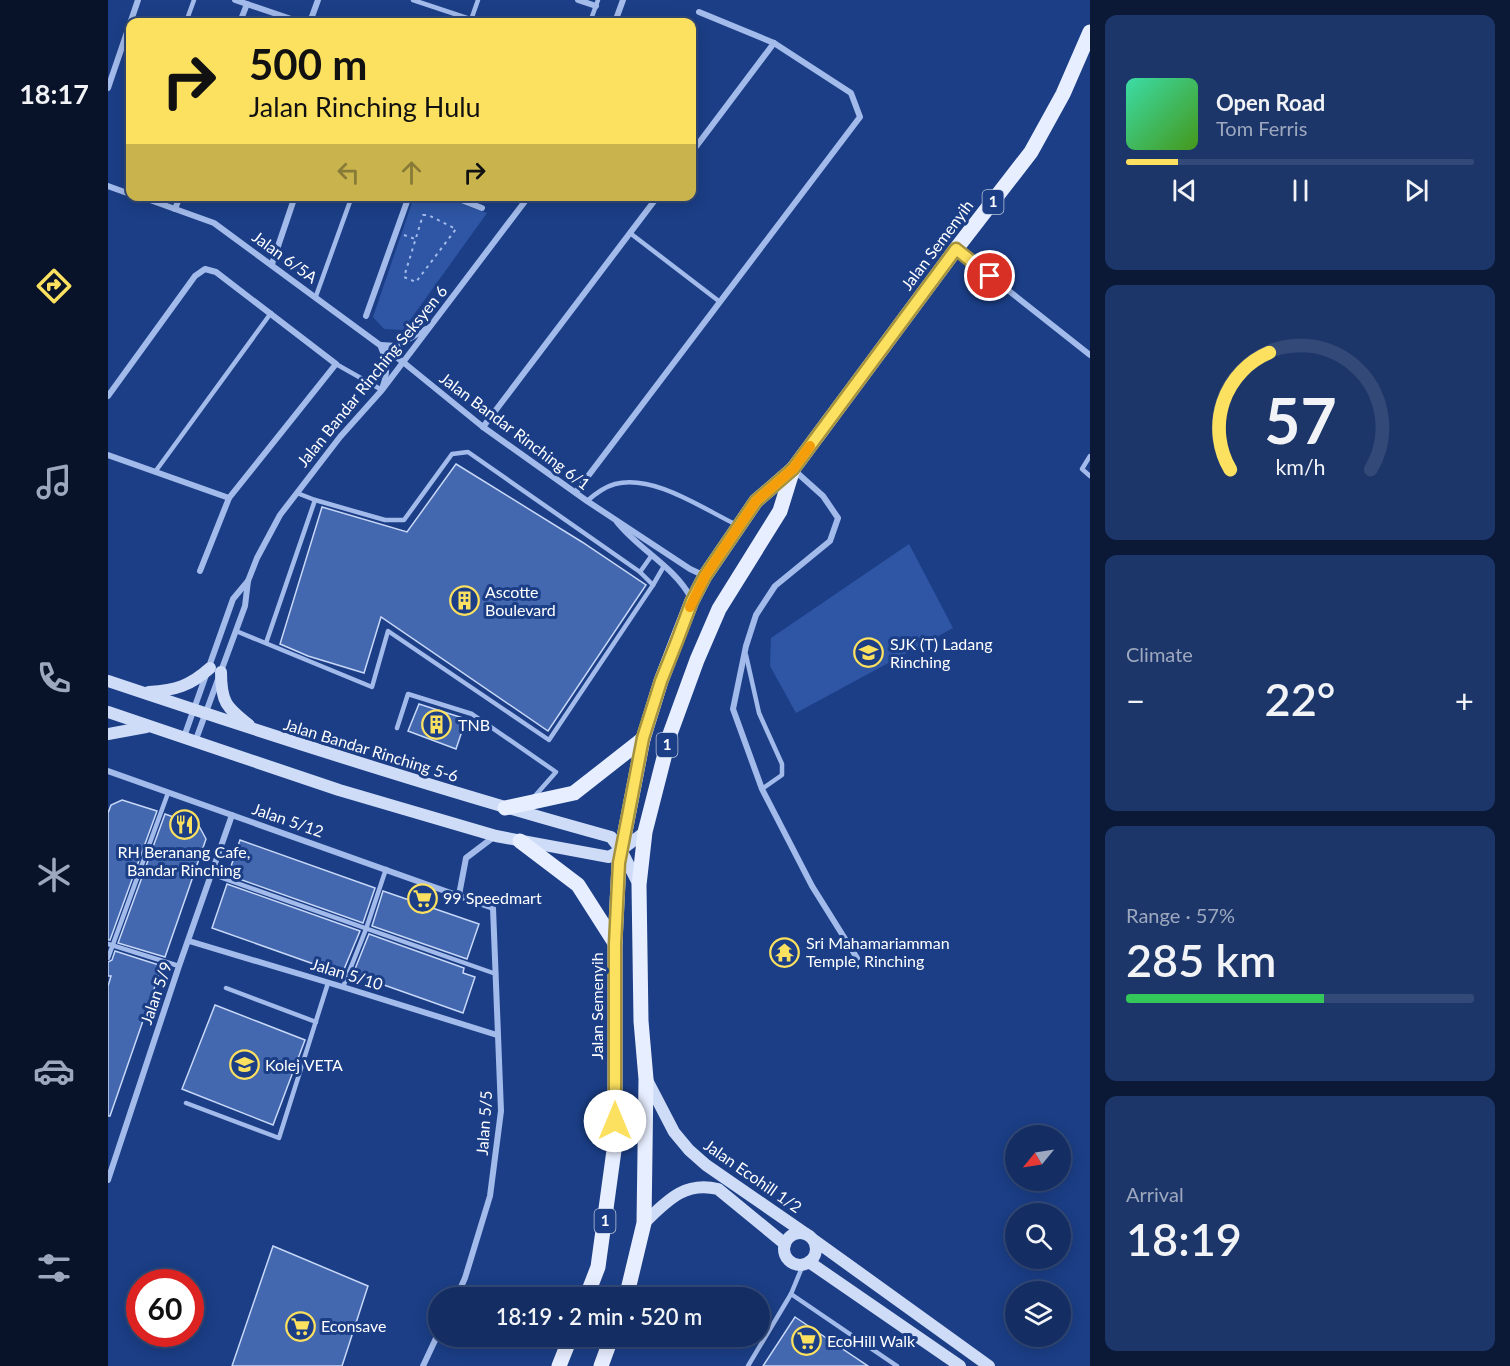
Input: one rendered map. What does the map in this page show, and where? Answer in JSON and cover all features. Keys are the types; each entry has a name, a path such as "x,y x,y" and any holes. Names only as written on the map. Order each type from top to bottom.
{"main road":[{"name":"Jalan Semenyih","path":"590,1287 598,1267 615,1143 615,944 621,850 643,738 661,681 692,601 705,576 756,501 793,469 1031,152 1064,94 1090,33"},
{"name":"Jalan Semenyih","path":"644,1223 646,1079 641,1021 639,885 645,832 670,734 697,660 719,609 780,511 793,469"},
{"path":"505,808 574,793 643,738"},
{"path":"520,841 579,885 615,944"},
{"path":"629,1287 644,1223"},
{"path":"559,1366 567,1347"},
{"path":"601,1366 608,1347"}],"street":[{"path":"132,18 138,0"},
{"path":"235,0 288,18"},
{"path":"311,18 318,0"},
{"path":"578,0 597,3"},
{"path":"616,18 623,0"},
{"path":"241,18 246,4"},
{"path":"576,492 860,117 851,93 774,43 699,12"},
{"path":"108,88 126,35"},
{"path":"696,147 774,43"},
{"path":"108,186 126,192"},
{"name":"Jalan 6/5A","path":"153,201 214,223 403,363"},
{"path":"175,209 178,201"},
{"path":"272,264 293,201"},
{"path":"366,315 407,201"},
{"path":"464,201 482,208"},
{"name":"Jalan Bandar Rinching Seksyen 6","path":"200,712 215,670 236,631 245,606 248,581 257,558 280,515 340,437 382,390 525,201"},
{"path":"483,427 654,201"},
{"path":"956,249 1090,355"},
{"path":"108,396 195,276 205,269 216,272 336,364 230,498 200,571"},
{"path":"382,390 387,373 386,358 380,345 397,346 432,325"},
{"name":"Jalan Bandar Rinching 6/1","path":"403,363 483,427 586,501 690,569 705,576"},
{"path":"108,455 230,498"},
{"path":"793,469 823,496 838,518 830,541 775,585 756,615 745,652 733,709 762,789 812,886 857,958"},
{"name":"Jalan Bandar Rinching 6/1","path":"613,518 625,533 683,583 692,601"},
{"name":"Jalan Bandar Rinching Seksyen 6","path":"200,712 215,670 233,599 248,581"},
{"path":"142,693 175,690 215,670 225,705 257,731"},
{"name":"Jalan Bandar Rinching 5-6","path":"108,683 505,808 611,837 621,850 639,885"},
{"path":"108,712 339,790 496,836 609,856 645,832"},
{"path":"189,741 200,712"},
{"path":"189,741 200,712"},
{"path":"108,734 150,727"},
{"name":"Jalan 5/12","path":"108,771 493,908"},
{"name":"Jalan 5/9","path":"108,1180 232,815"},
{"path":"459,895 466,858 496,836"},
{"name":"Jalan 5/5","path":"461,1287 490,1196 501,1111 493,908"},
{"name":"Jalan 5/10","path":"189,941 497,1035"},
{"name":"Jalan Ecohill 1/2","path":"646,1079 674,1132 706,1165 989,1366"},
{"name":"Jalan Ecohill 1/2","path":"644,1223 667,1200 693,1187 708,1187 718,1189 785,1244"},
{"name":"Jalan Ecohill 1/2","path":"810,1237 797,1233 789,1237 785,1244 785,1253 790,1261 796,1264 806,1264 960,1366"},
{"path":"806,1264 814,1257 816,1248 810,1237"},
{"path":"423,1366 432,1347"}],"lane":[{"path":"187,18 194,0"},
{"path":"413,0 463,18"},
{"path":"472,18 478,0"},
{"path":"591,18 597,3"},
{"path":"316,297 350,201"},
{"path":"630,234 720,302"},
{"path":"155,472 271,313"},
{"path":"336,364 382,390"},
{"path":"297,493 385,520 404,520 452,454 468,452 640,572 653,585"},
{"path":"1090,456 1082,469 1090,476"},
{"path":"586,501 613,484 643,484 669,492 739,526"},
{"path":"266,643 315,500"},
{"path":"640,572 652,555"},
{"path":"236,631 372,687 388,631 549,740 664,566"},
{"path":"745,652 759,713 782,764 782,775 762,789"},
{"path":"397,728 408,694 472,714 556,772 529,803"},
{"path":"108,958 110,945 168,793"},
{"path":"343,987 386,869"},
{"path":"211,874 496,974"},
{"path":"110,945 179,966"},
{"path":"186,1103 279,1138 328,983"},
{"path":"226,988 316,1022"},
{"path":"748,1366 806,1264"},
{"path":"791,1294 897,1366"}],"path":[{"path":"428,214 456,229 416,282 404,277 423,215 428,214"}],"shaded area":[{"path":"413,201 454,201 487,213 403,330 384,329 373,317"},
{"path":"909,544 953,628 796,713 770,666 771,638"}],"building":[{"name":"Ascotte Boulevard","path":"456,464 582,542 646,585 548,731 381,617 364,673 308,656 280,644 322,507 407,532"},
{"name":"TNB","path":"419,704 466,719 456,749 408,731"},
{"path":"122,800 157,811 110,940 108,940 108,813 111,805"},
{"path":"165,814 199,826 206,839 165,957 118,943"},
{"path":"240,840 375,888 363,923 228,875"},
{"path":"227,884 360,931 342,974 212,928"},
{"path":"383,891 479,924 467,959 372,926"},
{"path":"369,934 464,968 463,973 475,977 463,1013 353,974"},
{"path":"115,951 162,966 110,1116 108,1116 108,986 111,976 108,976 108,962 112,960"},
{"name":"Kolej VETA","path":"215,1005 305,1040 273,1125 182,1089"},
{"name":"Econsave","path":"273,1246 368,1286 342,1366 232,1366"},
{"name":"EcoHill Walk","path":"795,1317 868,1366 763,1366"}],"slow traffic":[{"path":"690,607 705,576 756,501 793,469 810,446"}],"place":[{"name":"Ascotte Boulevard","path":"464,601"},
{"name":"SJK (T) Ladang Rinching","path":"869,653"},
{"name":"TNB","path":"437,725"},
{"name":"RH Beranang Cafe, Bandar Rinching","path":"184,824"},
{"name":"99 Speedmart","path":"422,898"},
{"name":"Sri Mahamariamman Temple, Rinching","path":"785,952"},
{"name":"Kolej VETA","path":"244,1065"},
{"name":"Econsave","path":"300,1326"},
{"name":"EcoHill Walk","path":"806,1341"}],"route":[{"path":"615,1121 615,944 619,863 643,738 661,681 692,601 705,576 756,501 793,469 956,249 990,276"}]}
